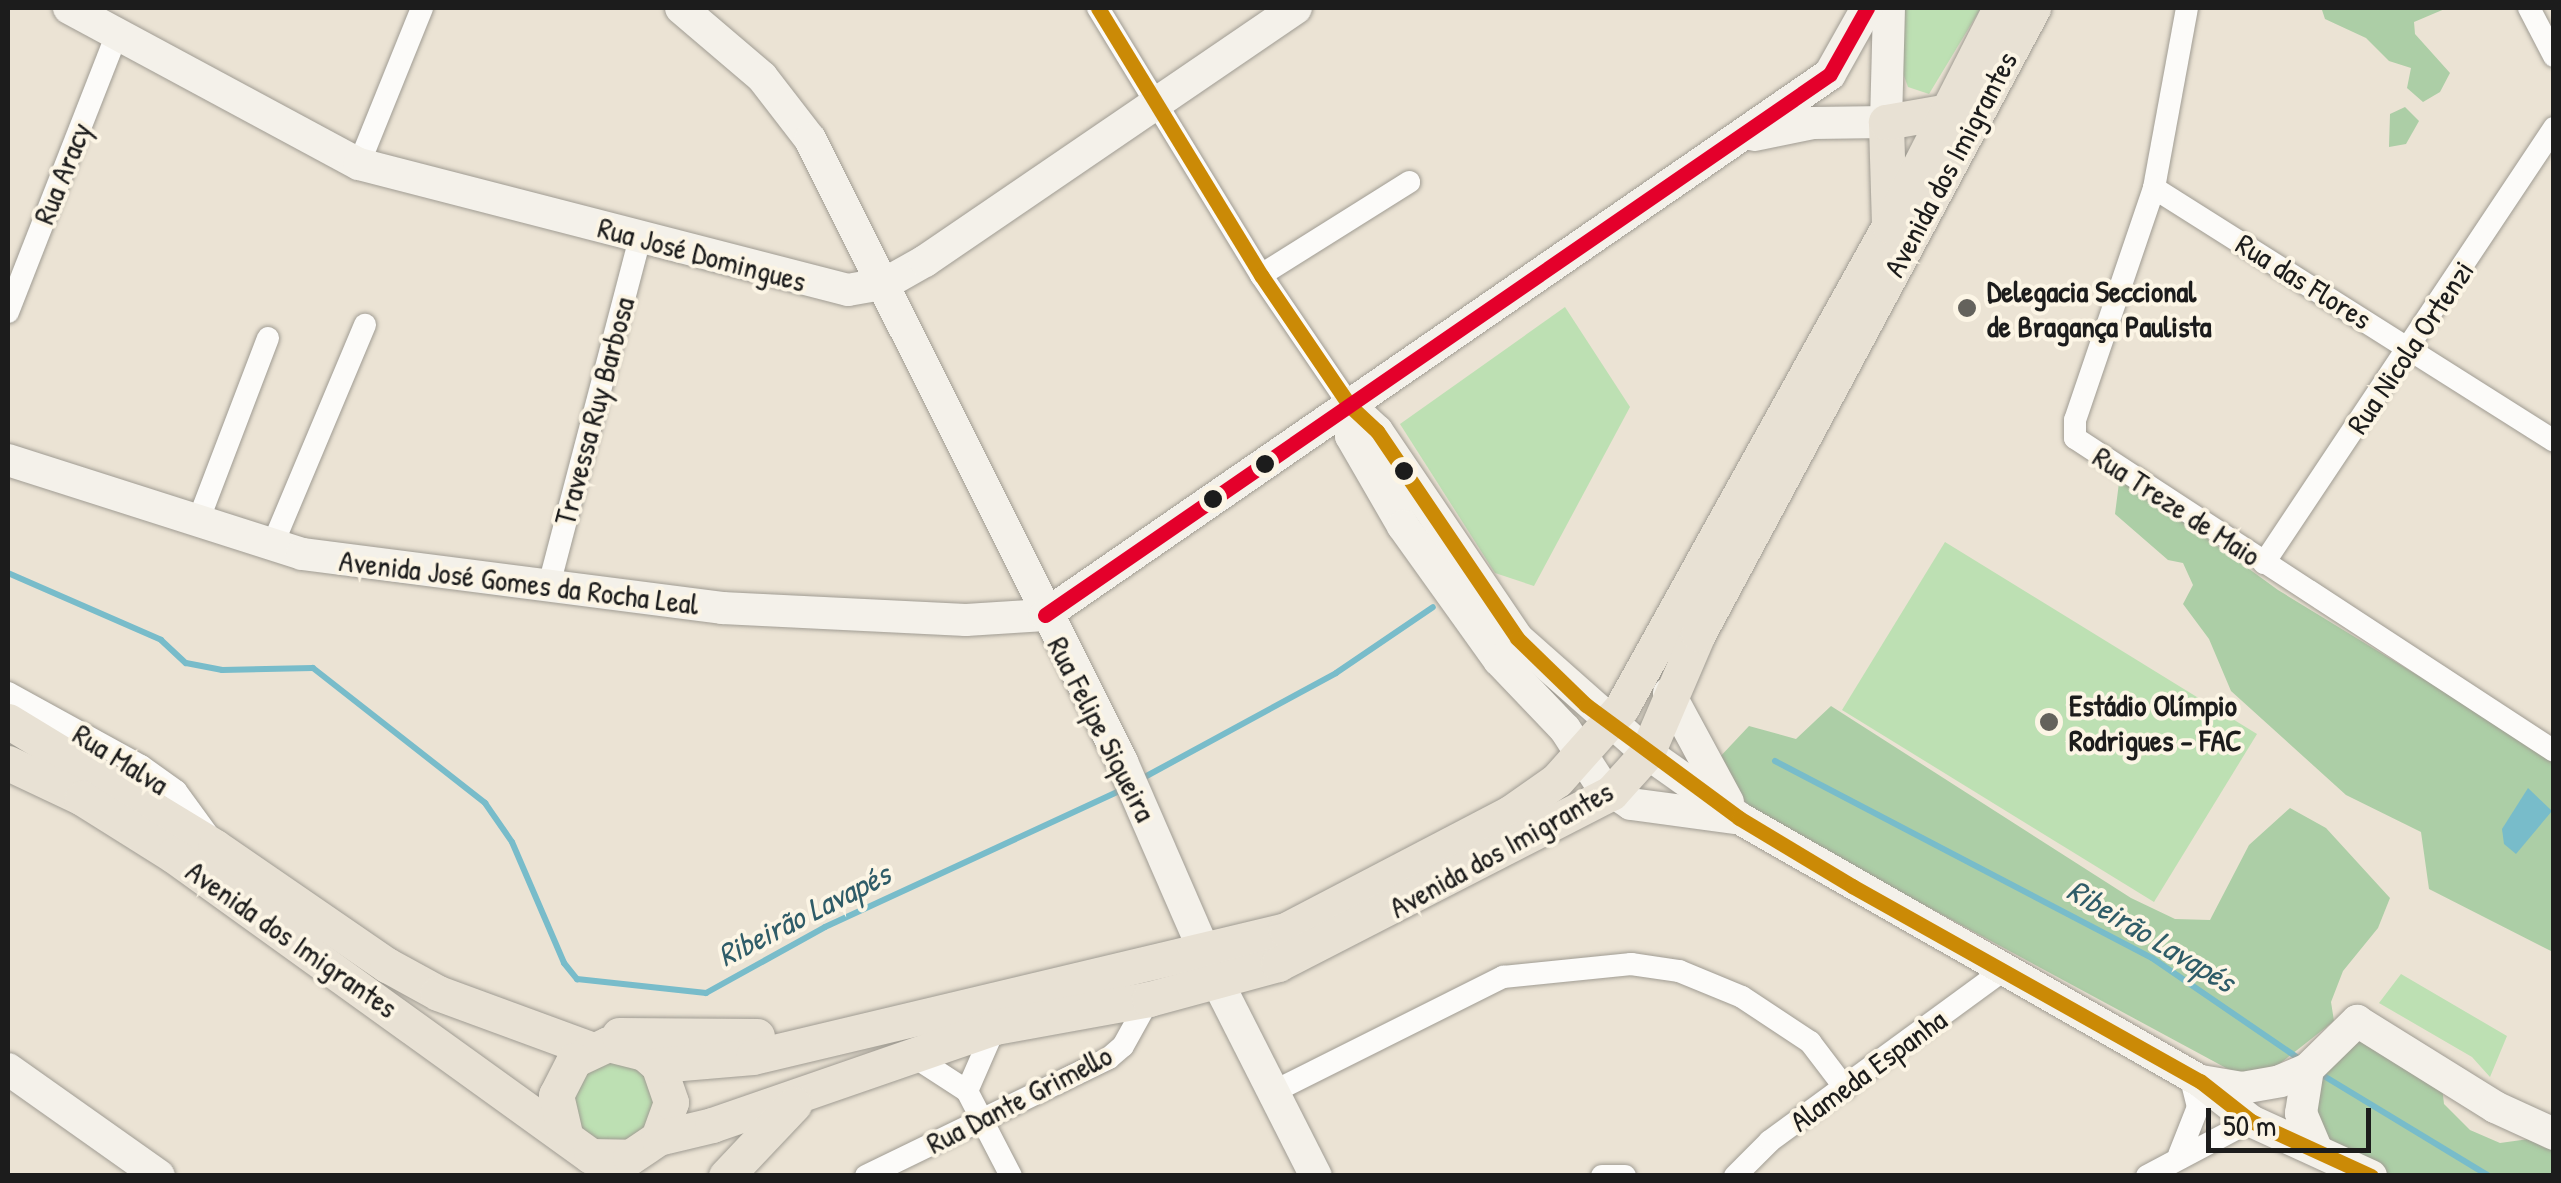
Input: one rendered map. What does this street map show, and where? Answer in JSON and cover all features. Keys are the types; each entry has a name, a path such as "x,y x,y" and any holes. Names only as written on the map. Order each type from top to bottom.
{"main road":[{"name":"Avenida dos Imigrantes","path":"8,764 82,798 173,855 570,1139 610,1160 654,1154 712,1126 822,1084 995,1027 1148,999 1278,964 1611,793 1646,752 1670,693 1963,109 2000,8"},
{"name":"Avenida dos Imigrantes","path":"833,1034 1313,920 1510,813 1581,758 1611,724 1889,226 2033,8"},
{"path":"1889,226 1886,122 1963,109"},
{"name":"Avenida dos Imigrantes","path":"8,721 215,846 421,984 550,1030"},
{"path":"550,1030 690,1040 833,1034"},
{"path":"550,1030 590,1049 627,1046 658,1066 671,1102 654,1154"},
{"path":"658,1066 753,1057 833,1034"},
{"path":"590,1049 562,1076 556,1095 570,1139 596,1176"},
{"path":"726,1176 760,1133 822,1084"}],"street":[{"name":"Rua José Domingues","path":"69,8 359,164 848,290 886,283 1296,8"},
{"path":"359,164 422,8"},
{"name":"Rua Felipe Siqueira","path":"681,8 788,107 886,283 1044,615 1122,762 1218,983 1277,1090 1316,1176"},
{"path":"1098,8 1260,276 1350,406 1377,430 1517,638 1611,724 1739,818 2195,1078 2252,1121 2371,1176"},
{"path":"1044,615 1739,138 1842,63 1867,8"},
{"path":"1739,138 1813,123 1886,122 1889,8"},
{"name":"Rua Treze de Maio","path":"2187,8 2154,188 2075,420 2076,438 2554,751"},
{"path":"2529,8 2554,56"},
{"name":"Rua Aracy","path":"8,309 118,34"},
{"name":"Rua Nicola Ortenzi","path":"2264,563 2412,348 2554,128"},
{"path":"1260,276 1409,182"},
{"name":"Rua das Flores","path":"2154,188 2554,441"},
{"name":"Travessa Ruy Barbosa","path":"549,584 640,237"},
{"path":"272,546 364,325"},
{"path":"197,524 268,338"},
{"path":"1350,406 1351,436 1403,526 1499,660 1565,729 1581,758 1611,793 1631,804 1739,818"},
{"name":"Avenida José Gomes da Rocha Leal","path":"8,460 272,546 722,608 866,617 1044,615"},
{"name":"Rua Malva","path":"8,693 142,766 196,812 215,846"},
{"path":"1670,693 1681,725 1739,818"},
{"path":"1277,1090 1504,977 1578,966 1678,971 1742,997 1810,1042 1845,1088"},
{"name":"Alameda Espanha","path":"1735,1176 1770,1141 2005,969"},
{"name":"Rua Dante Grimello","path":"866,1176 982,1116 1109,1058 1123,1046 1148,999"},
{"path":"2195,1078 2242,1088 2308,1068 2357,1022 2495,1108 2554,1134"},
{"path":"966,1091 995,1027"},
{"path":"910,1054 966,1091 1011,1176"},
{"path":"2308,1068 2301,1112 2316,1148"},
{"path":"8,1069 159,1176"},
{"path":"2179,1155 2198,1107 2195,1078"},
{"path":"2148,1176 2179,1155 2252,1121"},
{"path":"1602,1176 1625,1176"}],"green space":[{"path":"1905,8 1981,8 1929,94 1908,87 1903,73"},
{"path":"2447,8 2414,22 2415,34 2450,73 2440,92 2423,102 2407,88 2411,68 2389,61 2366,38 2325,19 2322,10"},
{"path":"2405,107 2419,121 2406,144 2389,147 2390,114"},
{"path":"1565,307 1630,407 1534,586 1495,573 1400,424"},
{"path":"2120,475 2278,590 2553,758 2553,952 2429,889 2421,832 2346,795 2231,691 2209,639 2183,604 2193,585 2183,563 2168,560 2115,514"},
{"name":"Estádio Olímpio Rodrigues - FAC","path":"1945,542 2257,734 2154,902 1842,710"},
{"path":"1831,706 2131,898 2175,919 2210,920 2249,845 2290,808 2326,828 2390,898 2378,928 2343,971 2331,1002 2334,1021 2278,1065 2239,1075 1752,812 1717,760 1749,726 1796,739"},
{"path":"2401,974 2507,1036 2490,1077 2472,1057 2379,1003"},
{"path":"2355,1035 2442,1087 2444,1104 2470,1130 2500,1143 2529,1139 2545,1148 2553,1142 2553,1175 2389,1175 2294,1124 2290,1091"},
{"path":"616,1056 652,1078 655,1119 624,1147 583,1137 570,1085 578,1072"}],"water":[{"path":"2528,788 2552,811 2516,854 2504,844 2502,829"}],"waterway":[{"name":"Ribeirão Lavapés","path":"8,573 161,640 186,663 222,670 313,668 485,803 512,842 564,963 577,979 706,993 825,927 1121,790"},
{"name":"Ribeirão Lavapés","path":"1141,779 1336,673 1433,607"},
{"name":"Ribeirão Lavapés","path":"1775,761 2152,958 2301,1060"},
{"name":"Ribeirão Lavapés","path":"2319,1073 2489,1176"}],"transit line":[{"path":"1098,8 1261,275 1350,406 1377,431 1517,638 1586,705 1739,818 1852,886 2200,1081 2251,1121 2371,1176"},
{"path":"1045,615 1830,74 1867,8"}],"place":[{"name":"Delegacia Seccional de Bragança Paulista","path":"1967,308"},
{"name":"Estádio Olímpio Rodrigues - FAC","path":"2049,722"}]}
